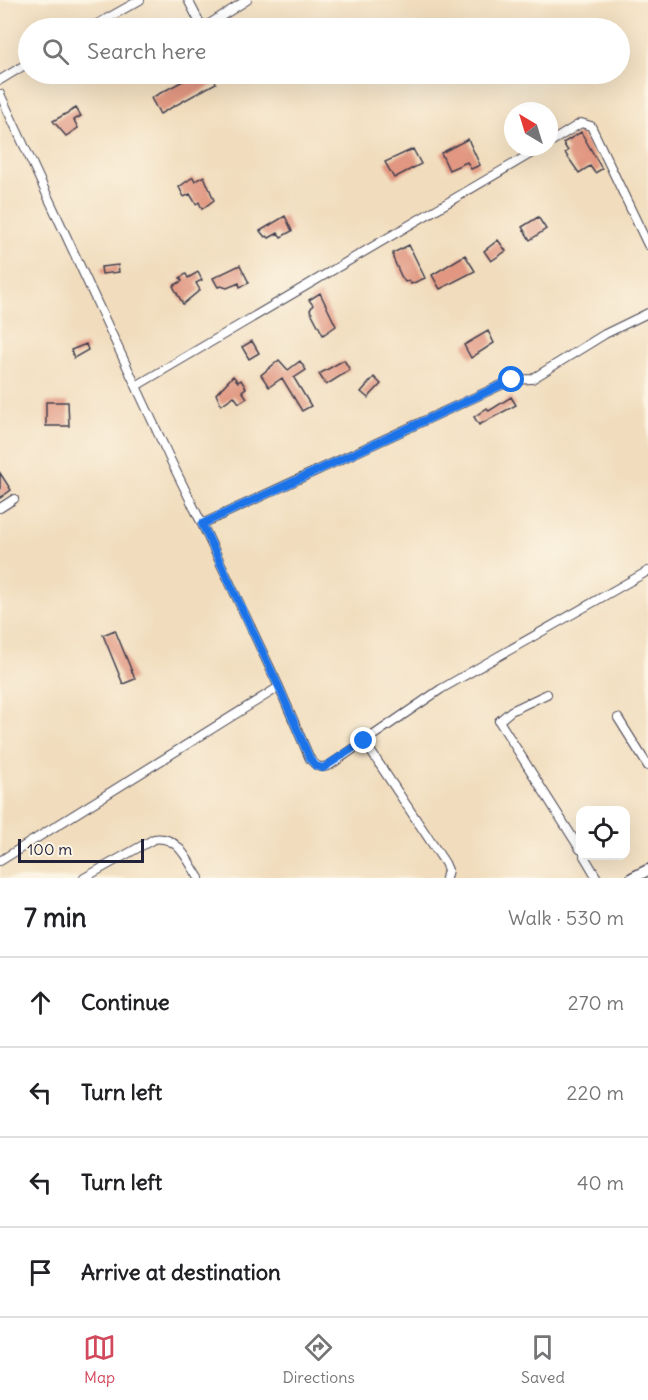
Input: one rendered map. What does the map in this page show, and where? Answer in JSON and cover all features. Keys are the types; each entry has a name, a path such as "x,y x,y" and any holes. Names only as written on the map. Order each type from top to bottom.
{"street":[{"path":"108,18 140,0"},
{"path":"188,0 197,18"},
{"path":"219,18 248,0"},
{"path":"0,80 18,69"},
{"path":"0,94 279,687 310,759 316,766 323,768 330,765 441,689 648,571"},
{"path":"558,137 580,123 591,126 648,245"},
{"path":"136,386 527,156"},
{"path":"202,524 512,380 532,379 605,334 648,313"},
{"path":"0,508 14,499"},
{"path":"0,861 279,687"},
{"path":"547,694 511,711 499,721 576,843"},
{"path":"618,718 648,766"},
{"path":"364,741 445,864 448,870 446,878"},
{"path":"84,878 154,839 165,837 173,840 199,878"},
{"path":"587,860 597,878"},
{"path":"632,878 648,870"}],"building":[{"path":"177,84 214,84 160,114 151,98"},
{"path":"76,108 81,116 74,120 78,128 66,136 53,121"},
{"path":"581,132 602,169 595,173 590,166 579,173 565,153 568,151 563,143"},
{"path":"468,139 480,165 471,169 467,162 449,170 441,153"},
{"path":"413,149 421,164 394,178 385,162"},
{"path":"204,176 214,200 202,209 199,202 196,204 190,194 184,197 179,187 193,177 195,181"},
{"path":"285,216 292,231 281,237 278,233 269,238 260,231"},
{"path":"538,217 546,229 530,240 522,227"},
{"path":"498,240 506,251 491,261 484,251"},
{"path":"409,245 425,278 411,284 409,281 405,282 393,258 393,253"},
{"path":"465,255 475,271 440,289 432,275"},
{"path":"118,265 119,272 102,274 101,267"},
{"path":"240,265 249,283 240,287 239,283 227,288 218,287 213,278"},
{"path":"198,272 202,280 196,283 200,290 183,304 173,286 182,281 180,278 186,274 188,278"},
{"path":"320,293 336,326 323,335 310,310 313,305 309,300"},
{"path":"488,331 494,343 471,358 464,345"},
{"path":"252,341 259,353 249,359 242,347"},
{"path":"86,344 88,350 74,358 71,350"},
{"path":"279,360 288,370 300,361 306,370 294,378 311,406 302,411 282,378 269,387 261,375"},
{"path":"344,360 350,370 326,385 319,374"},
{"path":"233,376 238,382 241,380 246,388 242,391 247,398 239,403 234,396 221,405 216,394"},
{"path":"374,377 381,384 368,398 361,392"},
{"path":"511,397 516,405 479,425 474,417 487,408 489,411"},
{"path":"46,402 68,402 69,426 46,426"},
{"path":"0,473 11,490 0,498"},
{"path":"115,630 135,679 123,684 103,635"}],"route":[{"path":"364,741 323,768 316,766 310,759 279,687 202,524 512,380"}]}
